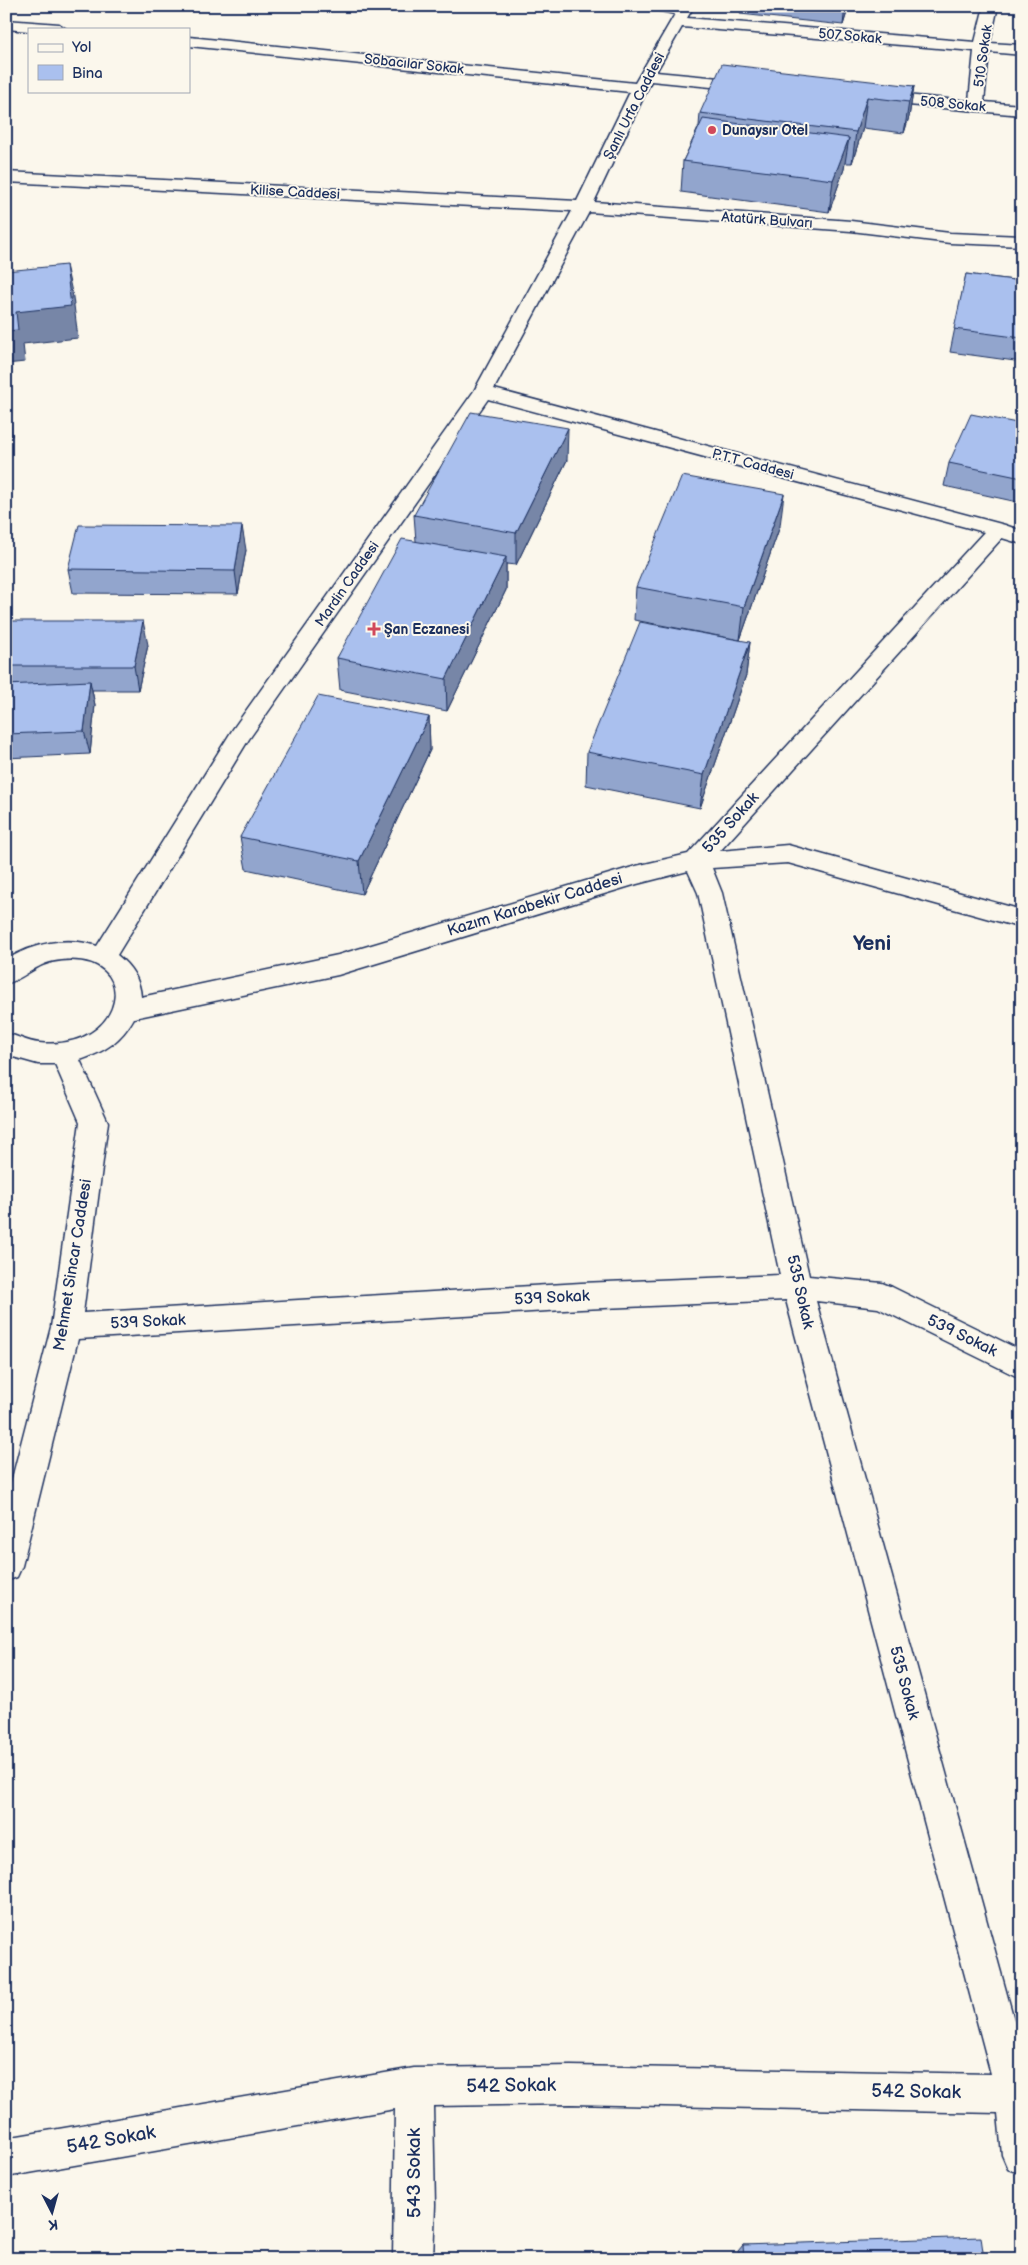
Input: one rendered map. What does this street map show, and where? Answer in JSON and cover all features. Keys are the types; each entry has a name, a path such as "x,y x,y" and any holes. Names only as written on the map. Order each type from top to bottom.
{"street":[{"name":"507 Sokak","path":"656,6 683,13 1022,50"},
{"name":"510 Sokak","path":"976,106 982,46 992,6"},
{"name":"Şanlı Urfa Caddesi","path":"583,206 643,82 683,13"},
{"path":"6,24 48,28"},
{"name":"Sobacılar Sokak","path":"190,41 643,82"},
{"path":"643,82 762,87"},
{"name":"508 Sokak","path":"860,95 1022,110"},
{"name":"Kilise Caddesi","path":"6,177 583,206"},
{"name":"Atatürk Bulvarı","path":"583,206 851,226 950,238 1022,242"},
{"name":"Mardin Caddesi","path":"103,957 241,734 484,392 583,206"},
{"name":"Atatürk Bulvarı","path":"950,238 1022,257"},
{"name":"P.T.T Caddesi","path":"484,392 998,529 1022,538"},
{"name":"535 Sokak","path":"998,529 696,861 710,893 797,1287 1018,2094 1022,2155"},
{"name":"Kazım Karabekir Caddesi","path":"126,1010 338,965 636,875 696,861 788,854 1022,919"},
{"path":"6,974 17,965 37,955 60,950 83,950 103,957 117,967 126,980 129,994 126,1010 117,1025 102,1038 85,1048 51,1054 6,1067"},
{"path":"6,1043 17,1049 51,1054"},
{"name":"Mehmet Sincar Caddesi","path":"6,1566 66,1326 94,1122 51,1054"},
{"name":"539 Sokak","path":"66,1326 581,1296 797,1287 882,1296 1022,1366"},
{"name":"542 Sokak","path":"6,2158 414,2087 572,2085 1018,2094"},
{"name":"543 Sokak","path":"413,2259 415,2206 414,2087"}],"building":[{"path":"722,64 914,86 909,102 867,97 856,132 700,113"},
{"path":"703,119 849,138 833,180 683,161"},
{"path":"66,265 71,306 16,312 18,330 6,331 6,271"},
{"path":"966,274 1022,281 1022,338 954,329"},
{"path":"471,412 568,428 516,533 414,515"},
{"path":"971,414 1022,424 1022,478 949,463"},
{"path":"682,476 784,494 744,607 636,587"},
{"path":"79,525 242,526 235,571 68,569"},
{"path":"402,539 506,557 446,679 337,658"},
{"path":"6,621 143,621 134,666 6,666"},
{"path":"640,622 750,642 704,775 587,752"},
{"path":"90,681 84,731 6,734 6,685"},
{"path":"318,696 429,717 359,861 240,837"},
{"path":"981,2237 984,2259 744,2259 743,2245"}],"place":[{"name":"Dunaysır Otel","path":"712,130"},
{"name":"Şan Eczanesi","path":"374,629"}],"district":[{"name":"Yeni","path":"872,943"}]}
